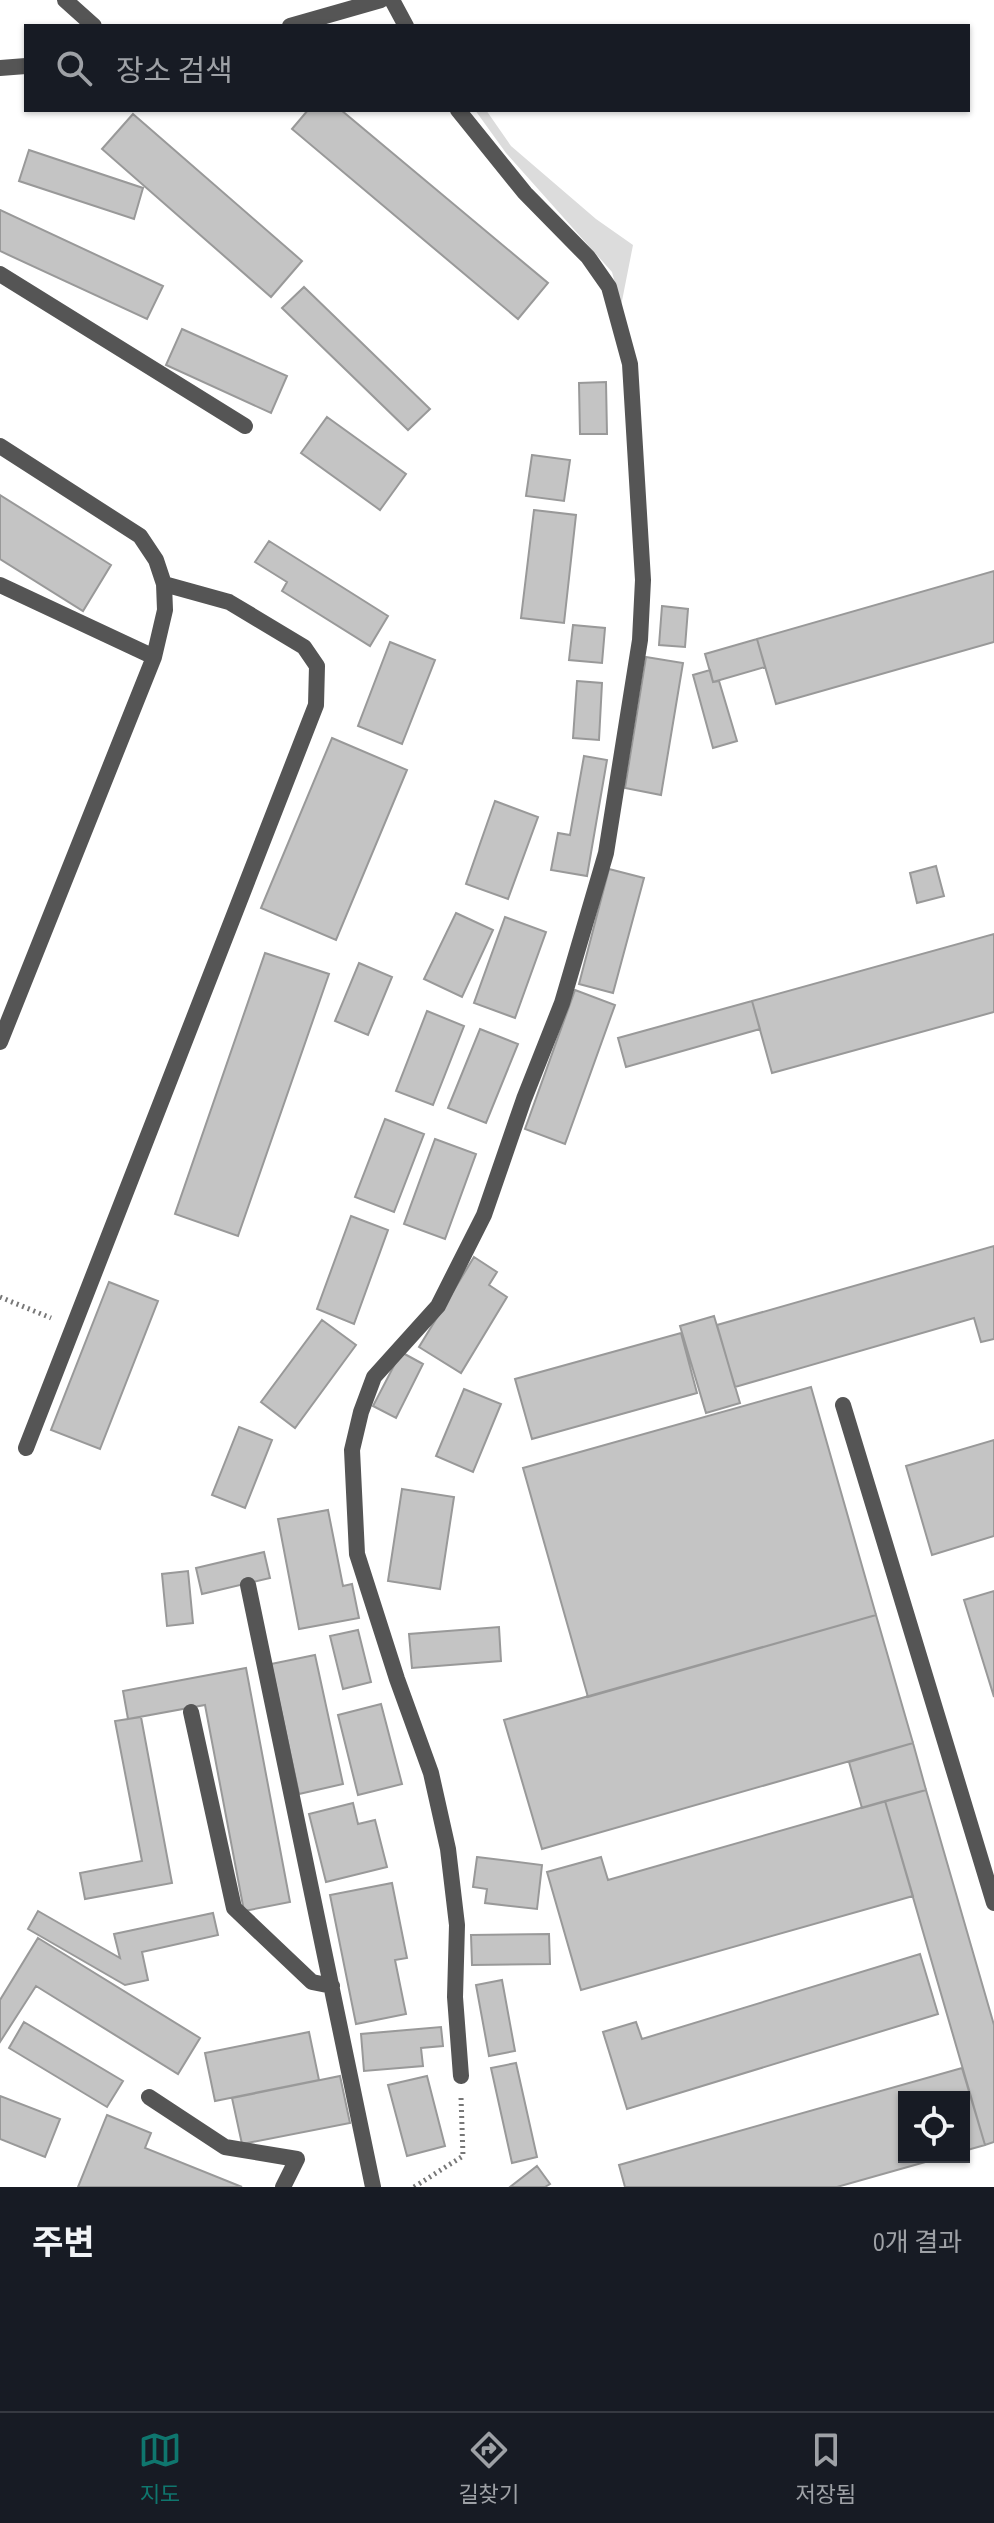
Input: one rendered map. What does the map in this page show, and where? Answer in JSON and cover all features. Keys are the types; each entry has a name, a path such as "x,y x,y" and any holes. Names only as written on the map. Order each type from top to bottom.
{"street":[{"path":"65,0 92,24"},
{"path":"297,24 381,0"},
{"path":"392,0 405,24"},
{"path":"0,68 24,66"},
{"path":"460,112 494,158 588,257 609,287 630,364 643,580 640,640 606,853 562,1003 524,1099 484,1215 438,1306 374,1377 352,1450 357,1554 431,1773 448,1849 457,1925 455,1997 461,2076"},
{"path":"0,274 245,426"},
{"path":"0,446 140,536 156,560 164,584 165,610 154,657 0,1042"},
{"path":"26,1448 316,705 317,666 304,647 229,602 164,584"},
{"path":"0,585 154,657"},
{"path":"843,1405 994,1903"},
{"path":"248,1585 373,2187"},
{"path":"191,1712 234,1908 312,1982 332,1986"},
{"path":"149,2097 225,2147 297,2159 283,2187"}],"path":[{"path":"0,1297 73,1327"},
{"path":"414,2187 463,2156 461,2076"}],"shaded area":[{"path":"476,112 487,112 511,146 596,219 633,245 621,306 612,272 506,153"}],"building":[{"path":"306,112 343,112 548,283 518,319 292,129"},
{"path":"133,114 302,261 271,297 102,149"},
{"path":"29,150 143,188 134,219 19,181"},
{"path":"0,210 163,286 147,319 0,251"},
{"path":"304,287 430,409 408,430 282,308"},
{"path":"182,329 287,376 271,413 166,365"},
{"path":"606,382 607,434 580,434 579,383"},
{"path":"327,417 406,474 380,510 301,453"},
{"path":"532,455 570,460 564,501 526,496"},
{"path":"0,495 111,565 83,611 0,559"},
{"path":"534,510 576,515 564,623 521,618"},
{"path":"269,541 388,616 370,646 282,591 287,582 255,562"},
{"path":"994,571 994,642 776,704 757,639"},
{"path":"662,606 688,609 685,647 659,645"},
{"path":"573,625 605,628 602,663 569,660"},
{"path":"757,639 765,667 713,682 705,654"},
{"path":"390,642 435,660 402,744 358,726"},
{"path":"646,657 683,663 661,795 625,788"},
{"path":"710,670 713,682 719,681 737,741 713,748 693,675"},
{"path":"577,681 602,683 599,740 573,738"},
{"path":"332,738 407,770 336,940 261,908"},
{"path":"584,756 607,760 587,876 551,870 558,833 570,835"},
{"path":"495,801 538,817 508,899 466,884"},
{"path":"936,866 944,896 917,903 910,873"},
{"path":"609,869 644,878 613,993 579,984"},
{"path":"456,913 493,930 462,997 424,979"},
{"path":"505,917 546,932 515,1018 474,1003"},
{"path":"994,934 994,1012 772,1073 752,1001"},
{"path":"265,953 329,974 238,1236 175,1214"},
{"path":"359,963 392,977 368,1035 335,1021"},
{"path":"575,990 615,1005 565,1144 525,1129"},
{"path":"752,1001 760,1029 626,1067 618,1038"},
{"path":"427,1011 464,1026 433,1105 396,1091"},
{"path":"480,1029 518,1044 486,1123 448,1108"},
{"path":"385,1119 424,1134 394,1212 355,1197"},
{"path":"435,1139 476,1154 445,1239 404,1224"},
{"path":"351,1216 388,1230 354,1324 317,1309"},
{"path":"994,1246 994,1339 981,1342 974,1318 735,1387 717,1325"},
{"path":"474,1257 497,1272 489,1285 507,1297 461,1373 419,1347"},
{"path":"109,1282 158,1301 100,1449 51,1430"},
{"path":"714,1316 740,1403 706,1413 680,1326"},
{"path":"322,1320 356,1345 295,1428 261,1402"},
{"path":"681,1333 697,1393 532,1439 515,1379"},
{"path":"401,1352 423,1364 396,1418 373,1406"},
{"path":"811,1387 876,1615 588,1697 523,1468"},
{"path":"464,1389 501,1404 473,1472 436,1456"},
{"path":"239,1427 272,1440 245,1508 212,1495"},
{"path":"994,1440 994,1536 932,1555 906,1466"},
{"path":"402,1489 454,1497 440,1589 388,1581"},
{"path":"328,1510 343,1586 352,1584 359,1618 299,1629 278,1519"},
{"path":"264,1552 270,1578 202,1594 196,1568"},
{"path":"188,1571 193,1623 167,1626 162,1574"},
{"path":"994,1591 994,1697 964,1600"},
{"path":"876,1615 913,1743 542,1849 504,1720"},
{"path":"499,1627 501,1661 412,1668 409,1634"},
{"path":"358,1630 371,1682 343,1689 330,1636"},
{"path":"315,1655 343,1784 299,1794 271,1664"},
{"path":"246,1668 290,1902 244,1911 205,1705 128,1719 123,1691"},
{"path":"381,1704 402,1784 358,1795 338,1715"},
{"path":"141,1717 172,1883 85,1899 80,1873 142,1861 115,1721"},
{"path":"913,1743 926,1790 862,1808 849,1762"},
{"path":"926,1790 994,2025 994,2142 985,2145 970,2091 885,1801"},
{"path":"885,1801 913,1896 581,1990 547,1872 601,1857 608,1880"},
{"path":"353,1803 358,1824 375,1820 387,1867 326,1882 309,1814"},
{"path":"477,1857 542,1865 537,1909 485,1903 487,1889 473,1887"},
{"path":"392,1883 407,1958 395,1960 406,2014 356,2024 330,1895"},
{"path":"38,1911 120,1958 114,1934 213,1913 218,1935 142,1952 148,1980 125,1985 28,1929"},
{"path":"549,1934 550,1964 472,1965 471,1935"},
{"path":"38,1938 200,2038 178,2074 36,1986 0,2042 0,2000"},
{"path":"920,1954 938,2014 627,2109 603,2032 636,2022 642,2039"},
{"path":"502,1980 515,2051 489,2056 476,1985"},
{"path":"24,2022 123,2081 107,2107 9,2048"},
{"path":"441,2027 443,2046 421,2048 423,2066 364,2071 361,2034"},
{"path":"309,2032 319,2080 215,2101 205,2053"},
{"path":"516,2063 537,2157 512,2163 491,2068"},
{"path":"962,2068 969,2091 898,2091 898,2163 922,2163 837,2187 625,2187 619,2165"},
{"path":"340,2076 350,2123 242,2144 232,2098"},
{"path":"427,2076 445,2146 407,2156 388,2085"},
{"path":"970,2095 985,2145 970,2149"},
{"path":"0,2096 60,2119 45,2157 0,2139"},
{"path":"107,2115 151,2133 145,2148 242,2187 78,2187"},
{"path":"537,2166 550,2184 545,2187 510,2187"}]}
